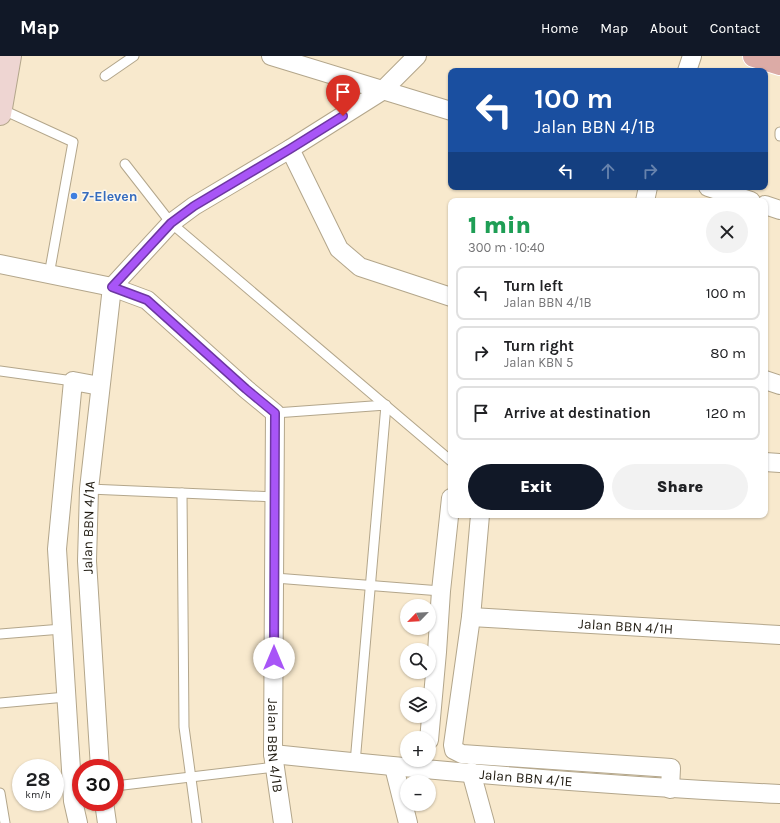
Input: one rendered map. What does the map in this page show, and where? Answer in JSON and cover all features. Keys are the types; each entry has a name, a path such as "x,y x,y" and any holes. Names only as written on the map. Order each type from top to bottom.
{"main road":[{"path":"0,111 10,56"},
{"path":"754,56 780,64"}],"street":[{"path":"271,56 448,110"},
{"path":"112,287 171,223 194,206 290,149 382,91 417,56"},
{"path":"688,68 692,56"},
{"path":"290,149 339,250 360,267 448,296"},
{"path":"717,190 742,198"},
{"path":"768,206 780,210"},
{"path":"0,264 112,287 147,300 246,389 275,413"},
{"name":"Jalan BBN 4/1A","path":"99,759 87,561 89,489 112,287"},
{"path":"78,823 73,801 57,549 73,381 100,386"},
{"path":"768,381 780,385"},
{"name":"Jalan BBN 4/1B","path":"275,413 274,760 283,823"},
{"path":"768,462 780,463"},
{"path":"430,731 441,591 449,518"},
{"path":"480,518 471,617 453,745 454,750 462,754 671,768 670,789"},
{"name":"Jalan BBN 4/1H","path":"471,617 780,635"},
{"path":"62,629 90,627"},
{"name":"Jalan BBN 4/1E","path":"274,760 355,763 400,767"},
{"name":"Jalan BBN 4/1E","path":"436,766 471,772 670,789 780,794"},
{"path":"394,767 408,823"},
{"path":"471,772 485,823"},
{"path":"105,811 107,823"}],"lane":[{"path":"104,76 134,56"},
{"path":"0,111 73,142 49,274"},
{"path":"125,164 171,223 448,458"},
{"path":"0,371 73,381"},
{"path":"275,413 386,405"},
{"path":"355,763 386,405"},
{"path":"89,489 275,497"},
{"path":"182,493 184,727 197,823"},
{"path":"274,578 441,591"},
{"path":"0,634 62,629"},
{"path":"0,703 66,697"},
{"path":"124,785 191,777 274,760"},
{"path":"0,793 5,823"}],"place":[{"name":"7-Eleven","path":"74,196"}],"route":[{"path":"274,658 275,413 246,389 147,300 112,287 171,223 194,206 343,116"}]}
